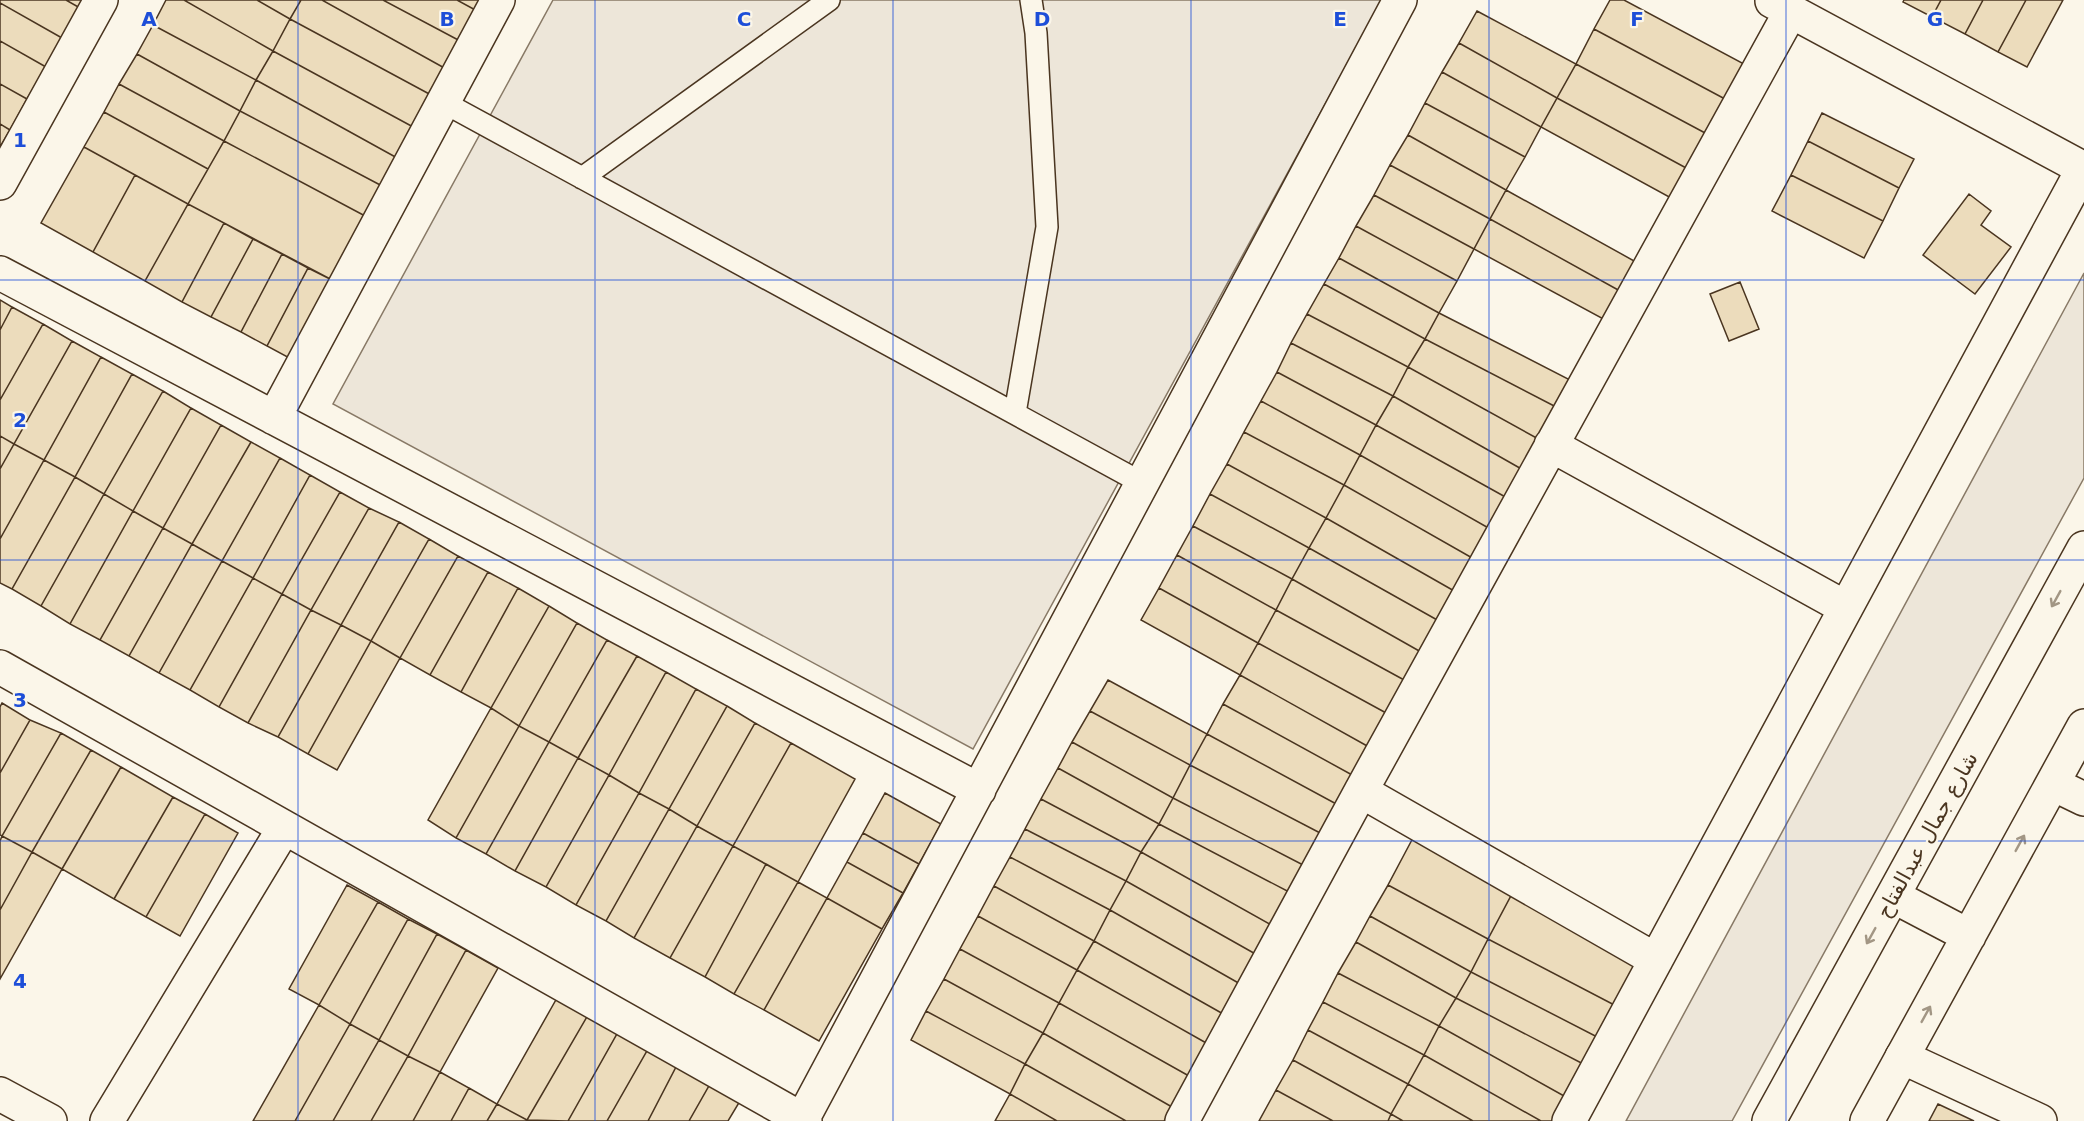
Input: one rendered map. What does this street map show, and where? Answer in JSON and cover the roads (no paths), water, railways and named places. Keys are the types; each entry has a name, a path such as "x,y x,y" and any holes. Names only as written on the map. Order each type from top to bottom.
{"street":[{"path":"0,183 100,0"},
{"path":"274,418 498,0"},
{"path":"0,667 803,1120 1400,0"},
{"path":"1182,1121 1551,445 1781,5 2084,168 1569,1121"},
{"path":"0,273 979,790"},
{"path":"1551,445 1846,608"},
{"name":"شارع جمال عبدالفتاح","path":"1769,1121 2084,548"},
{"path":"1867,1121 2084,726"},
{"path":"2053,784 2084,798"},
{"path":"1361,791 1656,960"},
{"path":"107,1121 284,828"},
{"path":"1893,896 1969,936"},
{"path":"1902,1057 2040,1121"},
{"path":"0,1094 50,1121"}],"lane":[{"path":"582,178 829,0"},
{"path":"1015,413 1047,227 1036,33 1031,0"},
{"path":"443,102 1143,483"}]}
